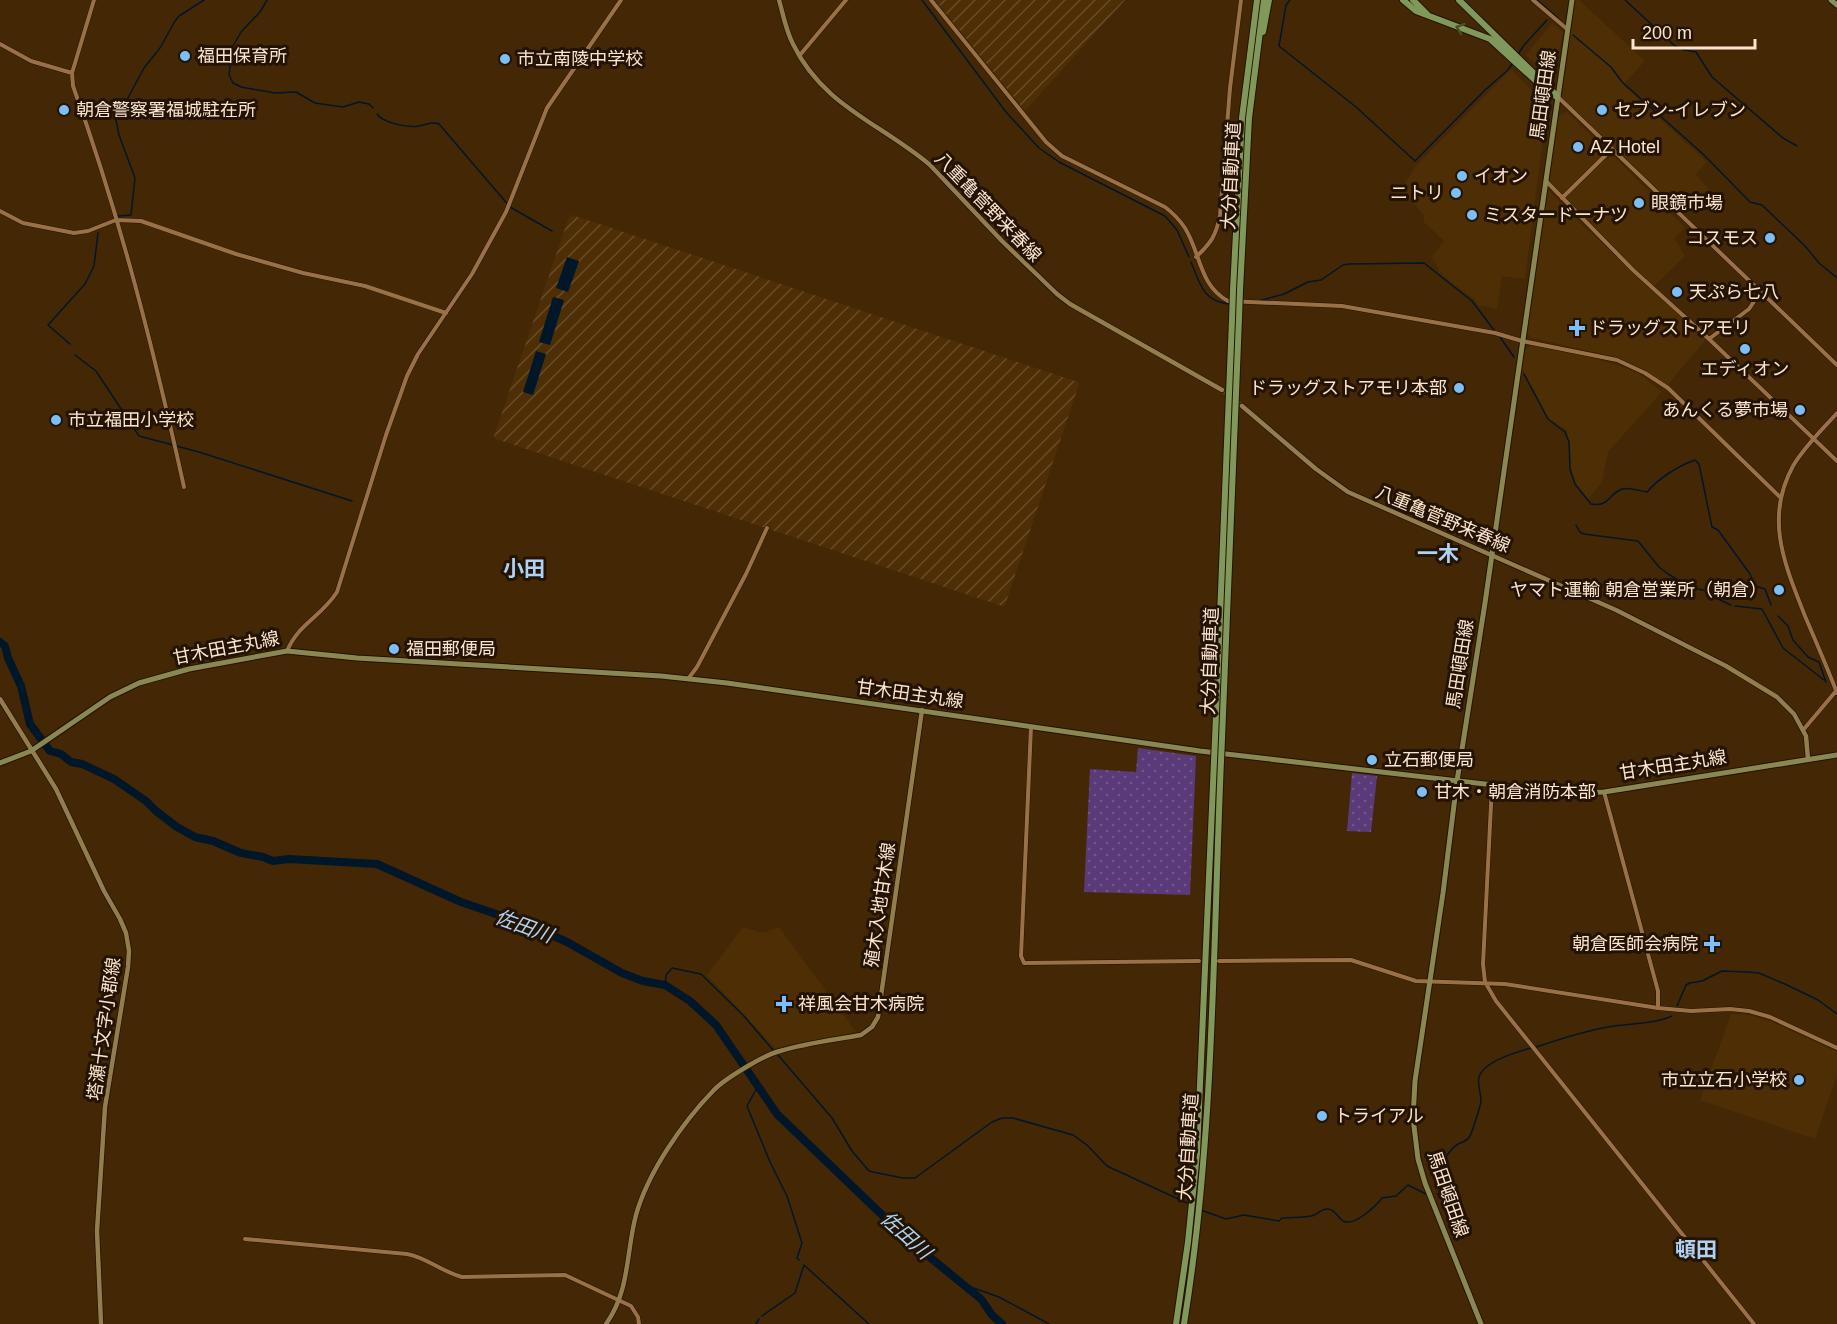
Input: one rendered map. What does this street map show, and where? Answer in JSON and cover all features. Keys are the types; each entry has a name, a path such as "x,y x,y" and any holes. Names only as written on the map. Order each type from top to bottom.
{"highway":[{"name":"大分自動車道","path":"1176,1324 1188,1242 1197,1153 1218,739 1242,118 1257,0"},
{"name":"大分自動車道","path":"1236,290 1249,118 1264,0"},
{"path":"1249,118 1269,0"},
{"path":"1403,0 1416,10 1490,39 1547,91 1557,97"},
{"path":"1413,0 1430,16"},
{"path":"1459,0 1557,97"},
{"path":"1831,0 1837,5"},
{"name":"大分自動車道","path":"1184,1324 1195,1243 1203,1153 1217,761"}],"main road":[{"name":"八重亀菅野来春線","path":"779,0 791,42 799,56 822,87 838,102 910,148 930,165 1002,241 1070,304 1222,390"},
{"name":"馬田頓田線","path":"1481,1324 1425,1183 1418,1159 1413,1118 1415,1081 1572,0"},
{"name":"八重亀菅野来春線","path":"1242,406 1316,469 1348,492 1616,610 1726,666 1776,697 1794,714 1804,729"},
{"name":"甘木田主丸線","path":"0,763 33,750 110,697 139,683 189,669 287,651 357,658 688,679 922,710 1200,751 1580,793 1604,792 1837,755"},
{"name":"塔瀬十文字小郡線","path":"0,699 56,789 104,891 120,919 126,933 129,951 105,1107 98,1231 101,1324"},
{"name":"殖木入地甘木線","path":"606,1324 619,1301 628,1268 637,1213 652,1179 679,1133 713,1091 726,1081 779,1051 861,1035 872,1027 878,1017 922,710"},
{"path":"1804,729 1808,759"}],"street":[{"path":"94,0 72,73 73,86 102,170 156,362 184,487"},
{"path":"287,651 292,637 325,608 337,592 398,398 418,354 472,274 508,208 547,108 621,0"},
{"path":"799,56 846,0"},
{"path":"931,0 1046,142 1062,156 1165,207 1176,216 1186,229 1210,287 1217,295 1228,301 1342,306 1495,333 1522,341 1603,356 1645,373 1668,388 1781,498"},
{"path":"1197,257 1210,244 1217,231 1221,215 1230,88 1241,0"},
{"path":"1533,0 1567,29"},
{"path":"0,44 31,62 72,73"},
{"path":"1557,97 1837,364"},
{"path":"1562,198 1612,149"},
{"path":"1546,181 1633,270 1837,461"},
{"path":"0,210 23,223 74,233 88,231 116,220 141,220 236,254 303,273 365,286 446,313"},
{"path":"1709,339 1749,309 1761,291"},
{"path":"1804,729 1837,692 1782,556 1778,526 1781,498 1793,467 1814,438 1837,413"},
{"path":"688,679 697,667 746,574 767,528"},
{"path":"1031,726 1021,956 1024,963 1199,961"},
{"path":"1492,785 1483,964 1485,982 1496,1001 1754,1324"},
{"path":"1604,792 1658,991 1658,1008"},
{"path":"1219,961 1351,960 1416,981 1485,982 1525,986 1658,1008 1691,1011 1730,1009 1749,1011 1770,1017 1837,1048"},
{"path":"245,1239 407,1254 424,1259 446,1273 462,1277 565,1275 630,1306 638,1317 639,1324"}],"shaded area":[{"path":"935,0 1125,0 1025,111"},
{"path":"1574,0 1579,0 1645,61 1623,85 1707,162 1696,174 1714,197 1698,212 1679,194 1670,203 1560,97"},
{"path":"1552,23 1563,32 1555,71 1549,74 1526,55"},
{"path":"1511,69 1547,106 1525,279 1502,276 1497,309 1478,305 1474,299 1442,275 1432,257 1444,241 1424,222 1424,215 1401,190 1415,167"},
{"path":"1567,112 1606,151 1562,196 1547,181 1557,117"},
{"path":"1614,157 1685,228 1674,238 1685,256 1653,287 1562,199 1605,158"},
{"path":"1546,191 1549,191 1579,222 1706,339 1667,386 1638,367 1611,356 1532,338 1527,333"},
{"path":"572,215 1078,382 1005,605 1002,606 496,439 494,436 569,217"},
{"path":"1532,345 1620,366 1638,373 1662,392 1608,452 1602,482 1588,499 1576,484 1570,468 1567,430 1549,419 1521,366 1524,351"},
{"path":"1138,748 1196,756 1190,895 1084,892 1090,769 1136,772"},
{"path":"1352,773 1377,776 1371,832 1347,831"},
{"name":"祥風会甘木病院","path":"743,927 763,933 779,927 856,1032 775,1048 707,975"},
{"path":"1731,1014 1749,1015 1772,1022 1837,1052 1837,1075 1815,1139 1700,1100"}],"water":[{"path":"567,257 579,261 568,292 556,288"},
{"path":"553,297 564,300 550,345 539,342"},
{"path":"536,351 546,354 533,395 523,392"}],"waterway":[{"path":"118,216 131,215 135,178 119,135 116,120 144,68 160,48 175,21 204,0"},
{"path":"267,0 260,12 241,32 233,46 229,75 233,83 241,87 275,93 296,92 315,103 343,107 359,102 369,104 373,108"},
{"path":"922,0 1006,112 1039,148 1059,162 1165,216 1177,230 1189,257"},
{"path":"1290,0 1286,5 1279,46 1356,107 1415,161 1508,70 1513,62"},
{"path":"1537,0 1558,18"},
{"path":"1625,0 1675,46 1696,52 1712,77 1783,138 1797,146"},
{"path":"1517,56 1547,20"},
{"path":"1573,35 1611,67 1622,82 1703,154 1750,202 1762,205 1805,246 1819,263 1837,278"},
{"path":"377,114 385,120 402,125 439,124 510,207 552,231"},
{"path":"70,344 48,325 85,284 94,266 98,233"},
{"path":"1191,262 1208,296 1221,303 1230,304"},
{"path":"1258,301 1284,294 1308,282 1321,280 1343,265 1424,263 1472,301 1494,330"},
{"path":"1500,337 1514,357"},
{"path":"75,355 96,371 139,436 199,452 352,501"},
{"path":"1524,374 1548,419 1565,432 1569,442 1570,469 1575,484 1591,504 1602,504 1622,489 1647,492 1669,473 1695,460 1699,464 1712,527 1718,530 1750,574 1755,586 1765,589 1771,605"},
{"path":"1576,525 1584,534 1638,541 1659,567 1668,574 1690,587 1711,592 1718,599 1731,605"},
{"path":"1735,606 1762,609 1783,648 1824,680"},
{"path":"1778,616 1788,626 1793,640 1808,657 1819,662 1826,682"},
{"name":"佐田川","path":"0,642 5,646 21,686 30,724 50,751 114,779 146,801 177,827 195,837 273,861 289,859 377,864 461,902 528,925 567,942 622,973 643,981 665,985 690,1001 716,1025 777,1114 905,1237 981,1299 992,1315 1002,1324"},
{"path":"665,985 666,975 672,968 701,974 743,1015 773,1050"},
{"path":"1677,1006 1686,985 1690,983 1702,981 1722,971 1747,972 1759,973 1787,985 1818,1000 1837,1014"},
{"path":"1536,1047 1590,1031 1657,1021 1672,1016"},
{"path":"1437,1194 1442,1194 1446,1185 1441,1171 1445,1159 1455,1146 1468,1139 1473,1129 1481,1103 1479,1077 1482,1071 1502,1058 1531,1048"},
{"path":"778,1055 832,1118 852,1151 869,1171 903,1178 915,1178 992,1122 1002,1118 1013,1118 1073,1135 1087,1145 1107,1166 1187,1203"},
{"path":"758,1086 747,1106 787,1196 802,1243 797,1258 799,1260"},
{"path":"1201,1210 1226,1219 1244,1215 1279,1221 1282,1218 1311,1216 1328,1209 1343,1221 1348,1222 1364,1215 1382,1198 1396,1196 1408,1185 1426,1194"},
{"path":"762,1316 795,1293 804,1265 869,1324"},
{"path":"965,1285 999,1297 1049,1324"},
{"path":"756,1324 759,1319"}],"tunnel":[{"path":"1222,390 1242,406"}],"place":[{"name":"福田保育所","path":"185,56"},
{"name":"市立南陵中学校","path":"505,59"},
{"name":"朝倉警察署福城駐在所","path":"64,110"},
{"name":"セブン-イレブン","path":"1602,110"},
{"name":"AZ Hotel","path":"1578,147"},
{"name":"イオン","path":"1462,176"},
{"name":"ニトリ","path":"1456,193"},
{"name":"眼鏡市場","path":"1639,203"},
{"name":"ミスタードーナツ","path":"1472,215"},
{"name":"コスモス","path":"1770,238"},
{"name":"天ぷら七八","path":"1677,292"},
{"name":"ドラッグストアモリ","path":"1577,328"},
{"name":"エディオン","path":"1745,349"},
{"name":"ドラッグストアモリ本部","path":"1459,388"},
{"name":"あんくる夢市場","path":"1800,410"},
{"name":"市立福田小学校","path":"56,420"},
{"name":"ヤマト運輸 朝倉営業所（朝倉）","path":"1779,590"},
{"name":"福田郵便局","path":"394,649"},
{"name":"立石郵便局","path":"1372,760"},
{"name":"甘木・朝倉消防本部","path":"1422,792"},
{"name":"朝倉医師会病院","path":"1712,944"},
{"name":"祥風会甘木病院","path":"784,1004"},
{"name":"市立立石小学校","path":"1799,1080"},
{"name":"トライアル","path":"1322,1116"}],"district":[{"name":"一木","path":"1438,553"},
{"name":"小田","path":"524,568"},
{"name":"頓田","path":"1696,1249"}]}
